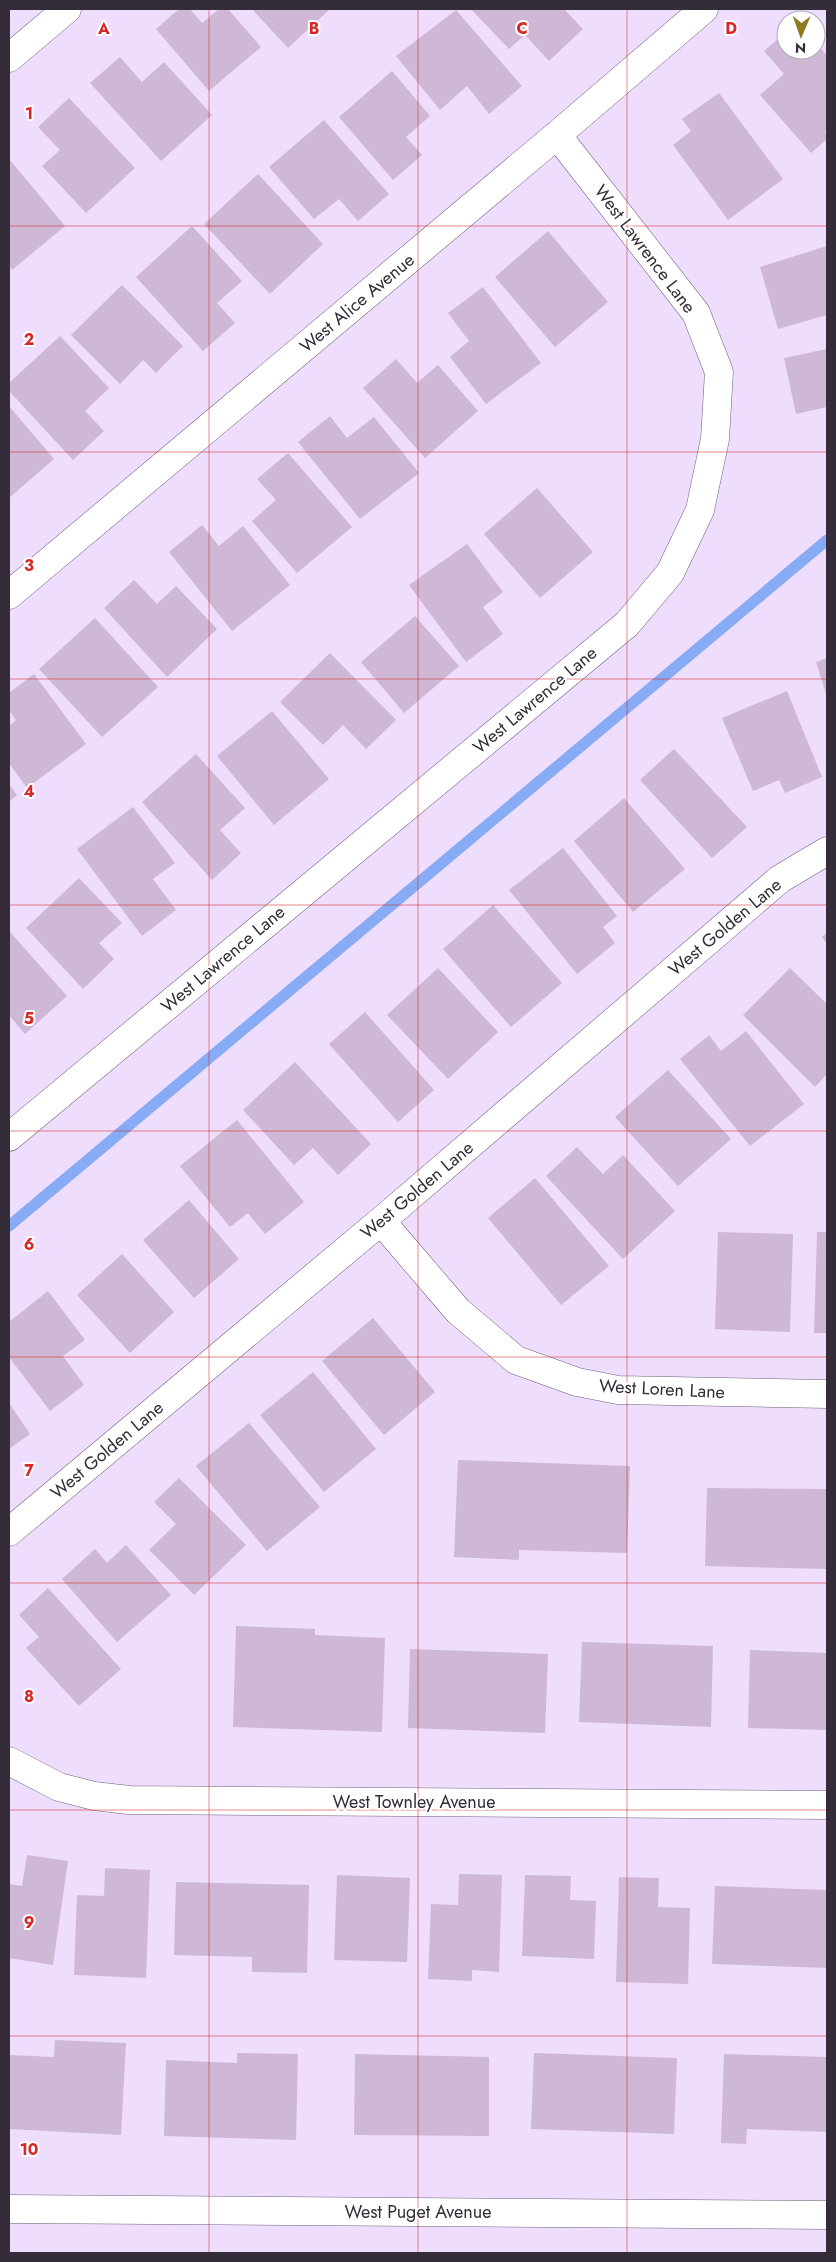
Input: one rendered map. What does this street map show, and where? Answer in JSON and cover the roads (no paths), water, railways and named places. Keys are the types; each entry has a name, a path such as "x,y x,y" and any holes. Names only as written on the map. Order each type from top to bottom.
{"street":[{"path":"9,58 67,9"},
{"name":"West Alice Avenue","path":"9,594 558,135 704,9"},
{"name":"West Lawrence Lane","path":"9,1137 627,624 670,573 700,510 715,439 719,372 696,313 558,135"},
{"name":"West Golden Lane","path":"9,1532 381,1221 780,879 827,851"},
{"name":"West Loren Lane","path":"381,1221 458,1311 516,1360 577,1382 618,1390 827,1394"},
{"name":"West Townley Avenue","path":"9,1761 59,1787 94,1796 129,1800 827,1805"},
{"name":"West Puget Avenue","path":"9,2209 827,2215"}],"waterway":[{"path":"9,1226 827,540"}]}
